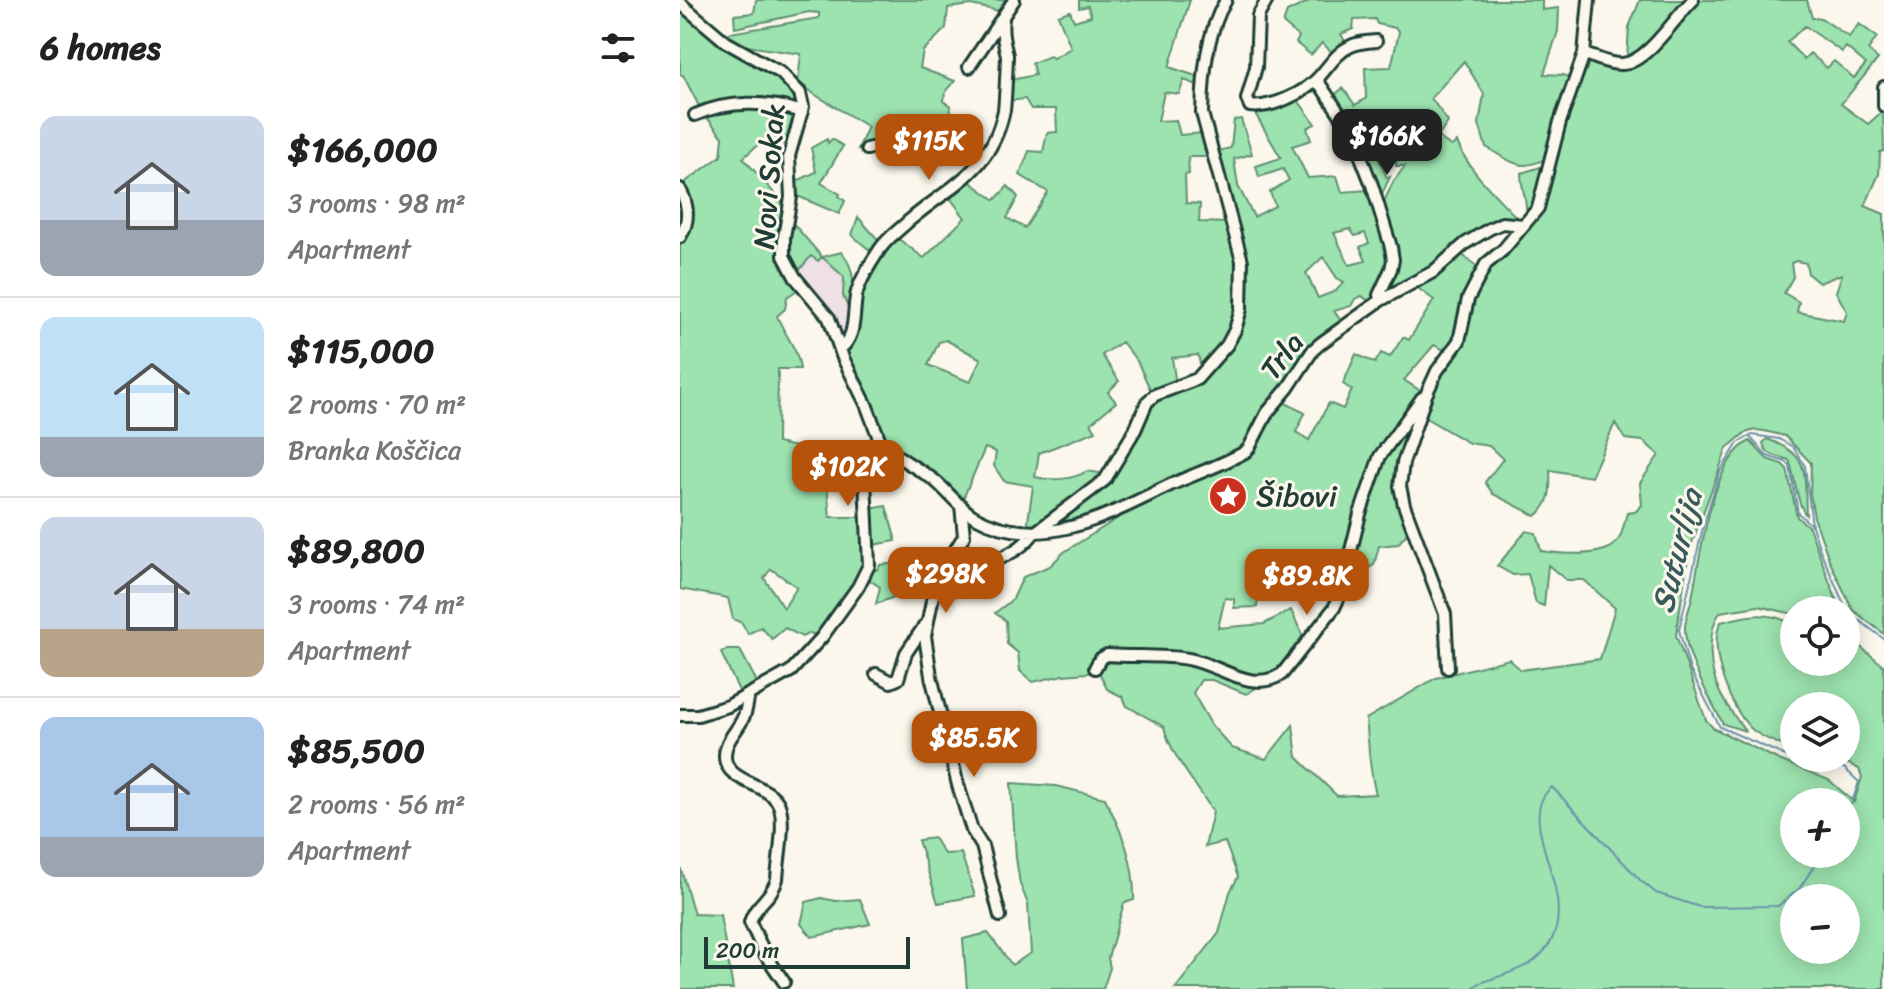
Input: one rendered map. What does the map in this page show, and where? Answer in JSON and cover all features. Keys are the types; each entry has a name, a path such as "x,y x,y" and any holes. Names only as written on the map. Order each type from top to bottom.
{"street":[{"path":"840,349 850,337 858,289 880,248 925,205 967,178 985,155 1005,101 1007,63 1002,37 1003,19 1014,0"},
{"path":"936,584 944,578 992,563 1028,540 1105,480 1135,430 1147,402 1155,395 1197,379 1227,345 1235,330 1241,309 1242,261 1202,113 1212,28 1226,0"},
{"path":"1267,0 1258,16 1256,67 1248,104 1253,107 1267,105 1296,93 1317,80 1346,48 1376,41"},
{"path":"1448,668 1445,614 1404,505 1400,486 1403,463 1426,395 1437,371 1459,341 1468,299 1486,264 1503,250 1538,208 1560,122 1584,54 1589,0"},
{"path":"1584,54 1612,63 1632,62 1651,48 1693,0"},
{"name":"Novi Sokak","path":"680,3 726,42 774,68 800,93 802,112 789,156 791,197 783,249 790,270 829,318 880,441"},
{"path":"969,67 997,21 1003,19"},
{"path":"1317,80 1350,129 1372,185 1391,247 1393,260 1379,295 1381,300"},
{"path":"1884,87 1884,106"},
{"path":"695,115 727,106 758,103 802,112"},
{"path":"867,149 945,134 963,140 985,155"},
{"path":"680,189 685,199 688,221 680,237"},
{"name":"Trla","path":"880,441 931,477 972,516 994,525 1033,534 1071,527 1124,509 1245,452 1267,413 1313,350 1381,300 1433,272 1466,243 1489,229 1502,223 1524,225"},
{"path":"1095,668 1100,659 1107,655 1185,659 1263,682 1273,681 1282,674 1334,608 1380,456 1426,395"},
{"path":"680,715 714,711 749,694 800,664 822,637 866,573 870,552 865,480 870,458 880,441"},
{"path":"961,505 964,536 936,584 926,625 931,676 958,785 972,830 982,846 1000,916"},
{"path":"876,674 891,682 896,681 906,653 926,625"},
{"path":"749,694 743,718 729,739 725,756 731,772 766,792 779,805 781,816 774,890 755,910 750,922 765,954 784,982"}],"shaded area":[{"path":"811,256 822,257 844,277 843,296 851,314 848,335 842,343 797,273"}],"green space":[{"path":"756,0 1010,0 1004,12 971,5 948,8 946,28 923,51 920,68 955,81 947,89 943,101 951,106 949,132 929,131 858,149 868,127 798,81 801,54 747,46 746,50 724,34 819,18 819,13 809,12 735,28 734,15 754,13"},
{"path":"1079,0 1190,0 1169,67 1202,78 1200,86 1184,80 1179,94 1164,92 1158,121 1176,120 1180,135 1203,133 1210,157 1188,157 1186,203 1200,204 1199,222 1229,223 1239,261 1235,283 1237,308 1231,330 1202,372 1198,355 1172,358 1176,385 1152,393 1137,361 1122,342 1102,355 1119,381 1108,392 1116,402 1091,423 1096,431 1039,453 1035,477 1062,479 1087,471 1105,474 1035,526 1027,528 1033,486 1004,481 994,466 996,452 985,448 962,501 940,480 885,441 846,352 866,280 890,243 896,237 924,258 965,218 948,195 969,181 995,200 1008,186 1018,197 1007,218 1025,228 1048,192 1020,175 1029,151 1043,152 1047,133 1057,132 1056,109 1031,109 1025,99 1007,101 1006,81 1035,75 1032,63 1050,56 1053,58 1071,48 1058,15 1070,11 1074,21 1091,16 1088,6 1079,8","holes":["946,340 981,359 970,382 928,365 939,342"]},
{"path":"1312,0 1542,0 1542,10 1559,8 1558,31 1544,74 1564,75 1571,79 1547,158 1522,165 1486,147 1479,124 1484,94 1464,61 1431,98 1448,122 1438,137 1451,146 1457,142 1476,173 1517,218 1490,222 1431,270 1385,295 1396,267 1383,204 1405,166 1396,166 1396,159 1380,129 1368,134 1387,178 1390,177 1380,198 1331,98 1343,88 1355,105 1366,99 1365,68 1391,67 1399,32 1377,24 1375,19 1354,20 1353,29 1341,34 1347,45 1334,54 1322,43 1311,55 1296,43 1299,37 1283,23 1287,12"},
{"path":"1640,0 1688,0 1651,42 1627,59 1629,27"},
{"path":"1699,0 1807,0 1812,18 1821,18 1849,37 1859,24 1877,37 1868,50 1878,59 1841,104 1868,124 1883,111 1884,151 1880,152 1879,174 1865,206 1884,214 1884,634 1860,615 1860,596 1846,596 1830,562 1814,517 1810,494 1811,463 1785,436 1755,430 1745,433 1727,448 1689,551 1676,635 1706,720 1713,728 1780,760 1780,772 1809,772 1829,780 1838,788 1780,788 1780,868 1860,868 1860,692 1780,692 1780,744 1763,737 1746,723 1737,710 1724,680 1717,648 1721,622 1749,616 1780,618 1780,676 1860,676 1860,646 1884,666 1884,989 1175,989 1219,933 1230,892 1238,877 1225,842 1205,847 1213,812 1179,760 1164,727 1127,706 1123,697 1107,689 1099,672 1063,675 1033,682 1020,671 1018,653 1007,644 1006,621 995,613 1013,599 1023,577 1050,566 1064,552 1131,510 1248,455 1266,420 1282,401 1305,413 1296,432 1309,440 1329,403 1343,409 1352,390 1343,384 1356,354 1375,363 1381,353 1390,357 1403,337 1409,340 1434,300 1415,286 1460,253 1480,269 1458,333 1448,352 1434,345 1404,380 1422,392 1389,435 1378,456 1337,591 1258,599 1257,607 1234,608 1234,599 1225,598 1218,628 1264,624 1291,610 1304,639 1278,675 1246,694 1212,680 1201,680 1193,693 1212,726 1232,748 1266,759 1293,725 1297,757 1337,796 1376,794 1366,719 1436,678 1509,659 1521,670 1600,659 1615,608 1584,580 1566,580 1548,565 1544,606 1536,603 1528,574 1513,575 1497,566 1526,531 1536,533 1541,551 1581,554 1610,548 1620,537 1627,513 1635,512 1642,505 1640,483 1659,455 1643,441 1625,439 1615,423 1591,477 1550,470 1549,496 1536,516 1493,494 1485,482 1503,459 1489,446 1469,443 1424,417 1429,392 1441,374 1486,266 1541,212 1557,149 1586,63 1589,60 1624,68 1642,64","holes":["1805,26 1842,52 1846,47 1866,64 1854,78 1834,61 1827,68 1810,53 1804,59 1787,42","1791,263 1806,263 1808,274 1819,283 1842,274 1836,292 1847,312 1844,321 1797,312 1799,302 1784,293 1793,277"]},
{"path":"680,8 778,74 793,88 799,106 700,108 683,75 680,75"},
{"path":"1295,96 1315,124 1307,128 1311,140 1292,146 1308,178 1337,176 1342,192 1368,190 1382,226 1388,255 1386,272 1376,299 1371,303 1362,296 1355,299 1351,306 1334,311 1344,325 1330,331 1244,448 1124,505 1076,522 1047,526 1108,484 1142,426 1152,401 1223,357 1244,291 1213,152 1231,148 1234,120 1241,119 1252,154 1234,159 1238,186 1254,217 1275,206 1270,192 1289,180 1283,169 1259,177 1256,166 1281,158 1253,110","holes":["1350,229 1355,236 1365,233 1369,243 1360,247 1366,261 1349,265 1334,233","1323,257 1337,278 1344,282 1336,291 1318,298 1306,273"]},
{"path":"764,106 795,113 796,121 787,145 763,140 743,158 784,204 780,228 781,259 800,288 787,297 785,309 777,316 794,348 800,369 778,369 777,443 806,449 808,471 827,485 830,517 863,517 864,565 856,584 819,636 810,633 802,637 785,628 772,639 761,627 748,634 742,623 733,619 728,598 680,589 680,186 721,156 723,137 704,114","holes":["771,569 797,587 784,608 764,578"]},
{"path":"827,139 828,143 832,139 843,146 821,183 840,194 845,201 839,214 795,195 793,183 816,172 811,148"},
{"path":"1544,166 1536,203 1526,216 1521,173"},
{"path":"858,217 880,242 874,254 852,235"},
{"path":"791,221 822,257 818,261 811,256 797,273 789,248"},
{"path":"842,252 847,259 853,282 851,314 843,296 844,277 822,257"},
{"path":"1412,420 1415,422 1402,449 1394,484 1409,531 1398,544 1379,546 1374,565 1367,569 1350,565 1381,462"},
{"path":"1767,439 1782,445 1799,459 1805,477 1806,515 1800,504 1789,460 1767,451 1763,443"},
{"path":"1750,441 1767,459 1787,469 1797,517 1809,527 1835,596 1780,596 1780,611 1758,606 1720,612 1711,641 1713,674 1722,698 1745,731 1723,724 1693,664 1685,628 1709,512 1726,468 1737,451"},
{"path":"886,506 896,541 873,545 869,509"},
{"path":"897,563 899,595 876,604 880,587 868,579 871,569 878,570 880,565"},
{"path":"740,650 758,684 741,695 721,653"},
{"path":"1011,783 1056,786 1105,798 1117,823 1130,860 1134,900 1124,903 1108,958 1110,968 1103,989 967,989 963,939 988,933 1012,965 1031,953 1028,904 1020,884 1016,858"},
{"path":"934,838 944,854 961,853 975,896 938,903 918,840"},
{"path":"680,866 694,914 720,915 733,989 680,989"},
{"path":"821,898 836,901 860,899 870,924 812,937 801,924 806,902"}],"waterway":[{"name":"Suturlija","path":"1857,788 1859,782 1844,768 1788,757 1720,727 1690,670 1679,630 1704,523 1720,472 1738,443 1752,435 1779,439 1793,447 1805,466 1812,526 1847,611 1884,639"},
{"name":"Suturlija","path":"1750,437 1767,456 1790,466 1798,513 1811,525"},
{"name":"Suturlija","path":"1472,989 1530,964 1552,939 1558,917 1556,893 1539,822 1541,803 1552,787 1656,893 1700,907 1778,906 1799,889 1813,868"}],"place":[{"name":"Šibovi","path":"1228,496"}]}
